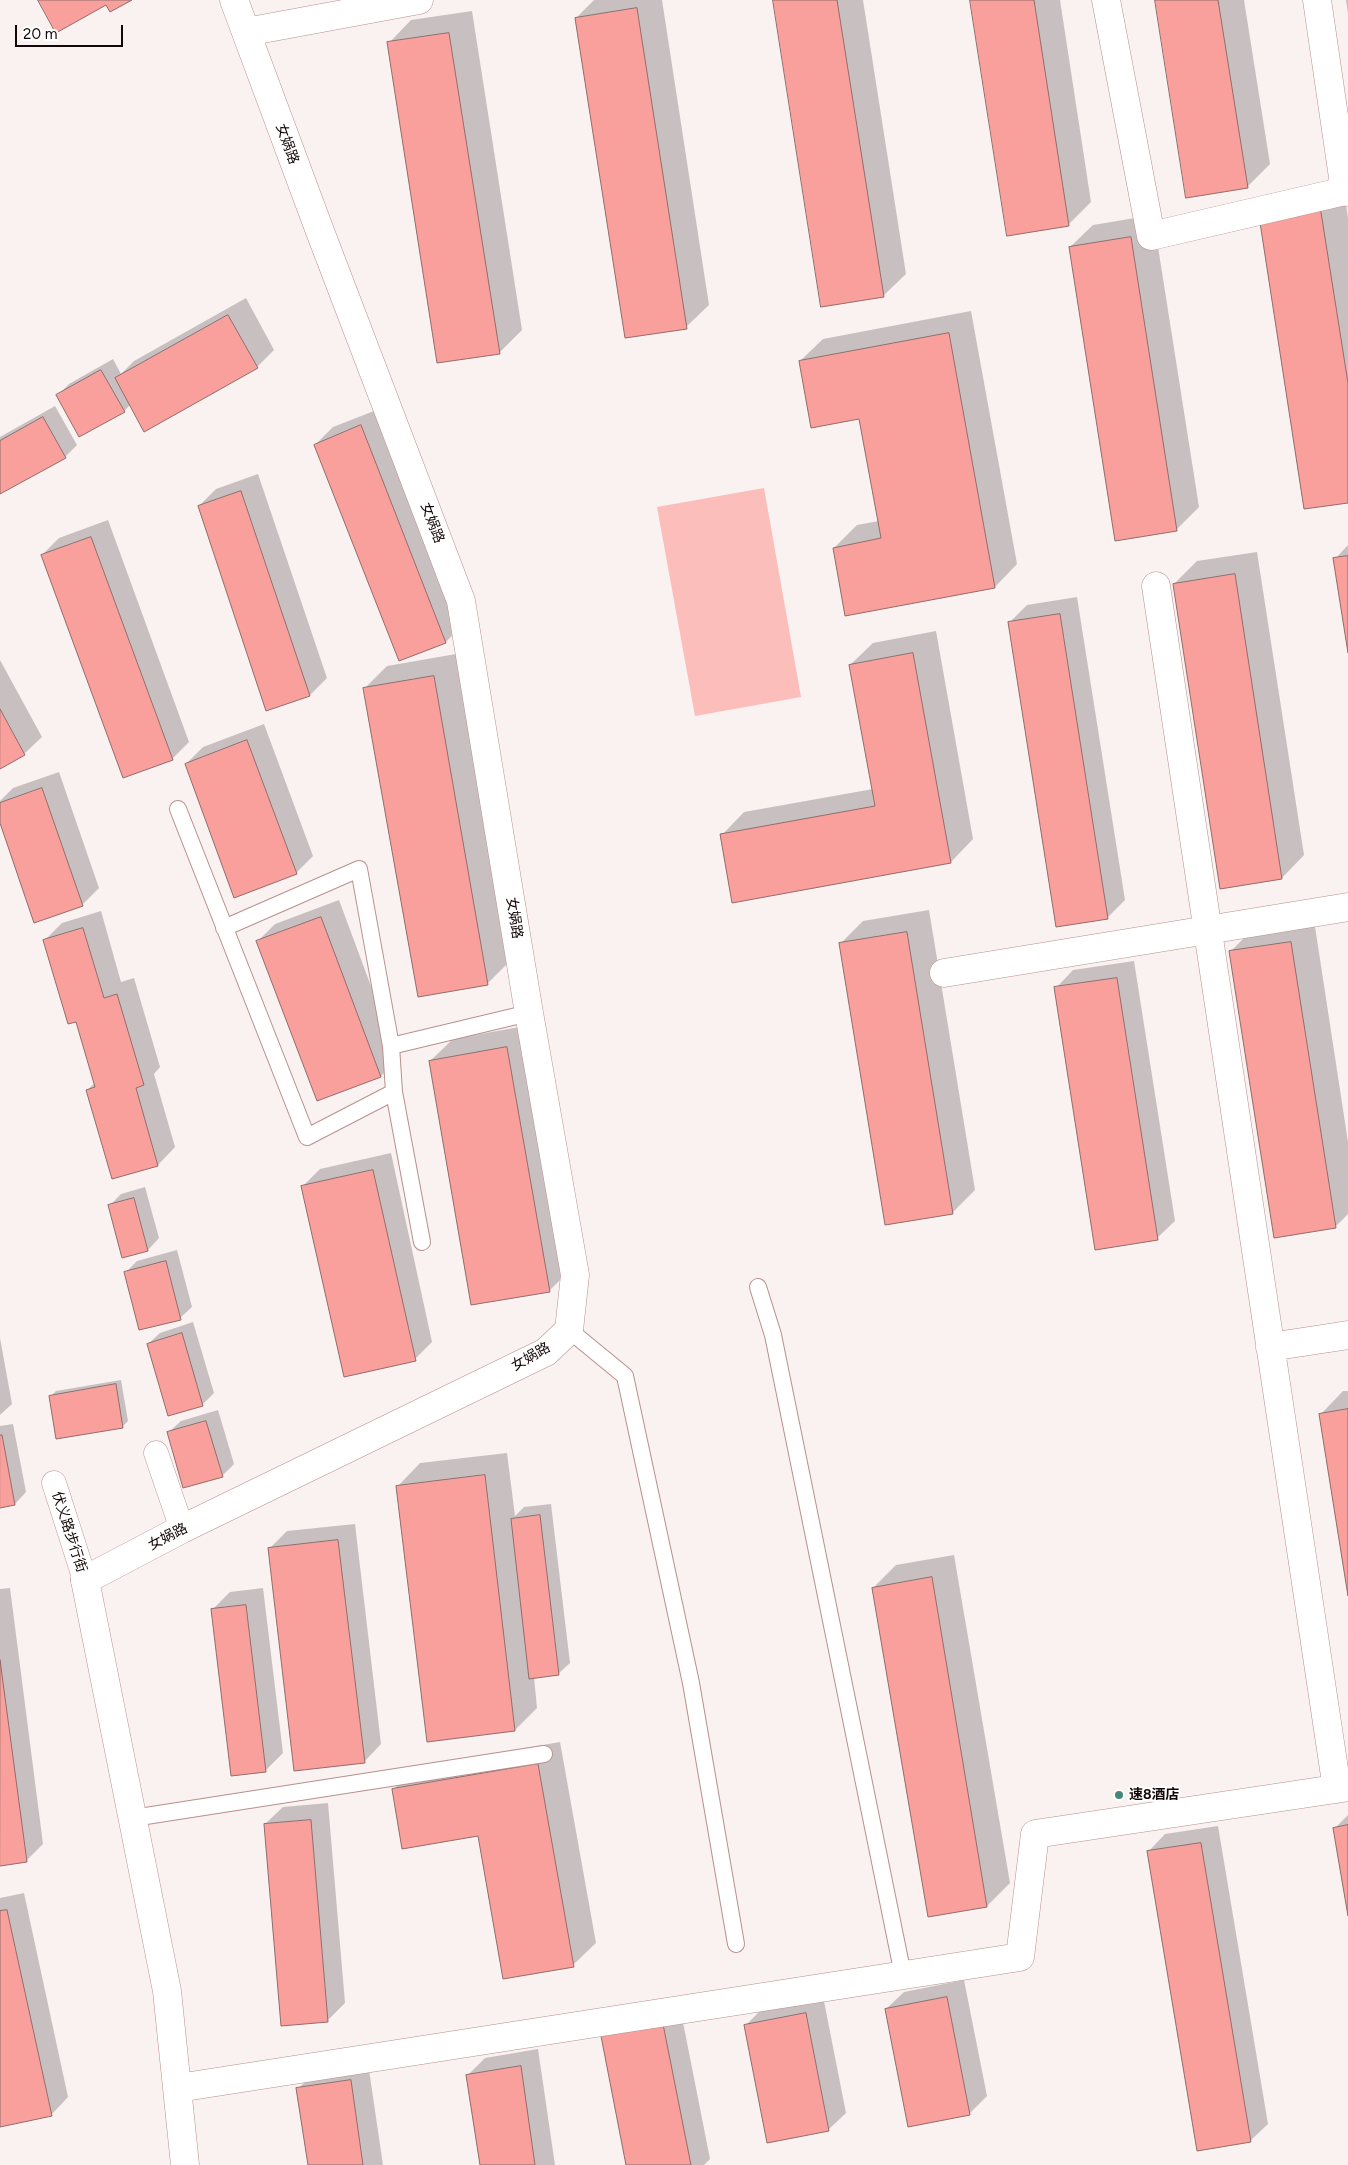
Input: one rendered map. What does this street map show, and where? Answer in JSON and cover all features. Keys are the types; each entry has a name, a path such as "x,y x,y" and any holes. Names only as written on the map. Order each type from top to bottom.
{"street":[{"name":"女娲路","path":"85,1580 182,1530 546,1352 569,1330 575,1275 529,1013 462,600 318,226 234,0"},
{"path":"246,32 420,0"},
{"path":"1106,0 1150,236 1346,192 1317,0"},
{"path":"178,2088 1020,1957 1035,1834 1342,1788 1270,1348 1156,586"},
{"path":"944,973 1348,907"},
{"path":"1270,1348 1348,1335"},
{"path":"156,1453 182,1530"},
{"name":"伏义路步行街","path":"54,1484 85,1580"},
{"path":"85,1580 167,1992 185,2165"}],"lane":[{"path":"178,809 307,1137 394,1092"},
{"path":"224,928 359,869 391,1046 394,1092 422,1242"},
{"path":"391,1046 529,1013"},
{"path":"758,1287 773,1334 903,1975"},
{"path":"569,1330 625,1376 691,1683 736,1944"},
{"path":"133,1818 544,1754"}],"shaded area":[{"path":"764,488 801,697 695,716 657,507"}],"building":[{"path":"38,0 132,0 110,12 106,5 56,33"},
{"path":"773,0 837,0 884,297 821,307"},
{"path":"970,0 1034,0 1069,226 1007,236"},
{"path":"1155,0 1218,0 1248,188 1186,198"},
{"path":"637,8 687,329 625,338 575,18"},
{"path":"449,33 500,354 437,363 387,42"},
{"path":"1320,206 1348,383 1348,503 1304,509 1259,216"},
{"path":"1131,237 1177,531 1115,541 1069,247"},
{"path":"228,315 258,368 144,432 115,378"},
{"path":"949,333 995,588 845,616 833,548 881,538 859,419 811,428 799,361"},
{"path":"101,370 125,412 79,437 56,395"},
{"path":"43,417 66,458 0,494 0,441"},
{"path":"361,425 446,643 399,661 314,445"},
{"path":"241,491 310,696 266,711 198,506"},
{"path":"91,537 173,760 123,778 41,555"},
{"path":"1348,556 1348,653 1333,558"},
{"path":"1235,574 1282,879 1220,889 1173,584"},
{"path":"1060,614 1108,919 1056,927 1008,622"},
{"path":"913,653 951,863 732,903 720,834 875,806 849,665"},
{"path":"434,676 488,985 418,997 363,688"},
{"path":"0,709 25,755 0,769"},
{"path":"247,740 297,874 234,898 185,764"},
{"path":"42,788 83,906 34,923 0,823 0,803"},
{"path":"321,917 381,1077 317,1101 256,941"},
{"path":"83,928 104,998 117,994 144,1085 136,1088 158,1166 112,1179 86,1090 95,1087 76,1022 68,1024 43,940"},
{"path":"907,932 953,1214 885,1225 839,943"},
{"path":"1291,942 1336,1228 1274,1238 1229,951"},
{"path":"1117,978 1158,1240 1095,1250 1054,987"},
{"path":"507,1047 550,1292 471,1305 429,1061"},
{"path":"373,1170 416,1361 344,1377 301,1186"},
{"path":"134,1198 148,1251 122,1258 108,1205"},
{"path":"166,1261 181,1320 139,1330 124,1272"},
{"path":"182,1333 203,1406 168,1416 147,1344"},
{"path":"116,1384 123,1428 56,1439 49,1396"},
{"path":"1348,1409 1348,1596 1319,1414"},
{"path":"206,1421 223,1477 183,1488 167,1432"},
{"path":"0,1435 2,1435 15,1505 0,1508"},
{"path":"485,1475 515,1731 427,1742 396,1486"},
{"path":"540,1515 559,1675 529,1679 511,1519"},
{"path":"338,1540 365,1763 294,1771 268,1548"},
{"path":"932,1577 987,1907 928,1917 872,1588"},
{"path":"246,1605 266,1772 231,1776 211,1609"},
{"path":"0,1660 27,1862 0,1866"},
{"path":"538,1764 574,1967 503,1979 478,1836 402,1849 392,1789"},
{"path":"311,1820 328,2022 281,2026 264,1824"},
{"path":"1348,1825 1348,1916 1333,1828"},
{"path":"1201,1843 1251,2142 1197,2151 1147,1851"},
{"path":"7,1910 52,2116 0,2127 0,1911"},
{"path":"947,1997 970,2115 908,2127 885,2009"},
{"path":"806,2013 829,2131 767,2143 744,2025"},
{"path":"663,2024 691,2165 626,2165 601,2036"},
{"path":"521,2066 535,2165 480,2165 466,2075"},
{"path":"351,2080 363,2165 308,2165 296,2088"}],"place":[{"name":"速8酒店","path":"1119,1795"}]}
